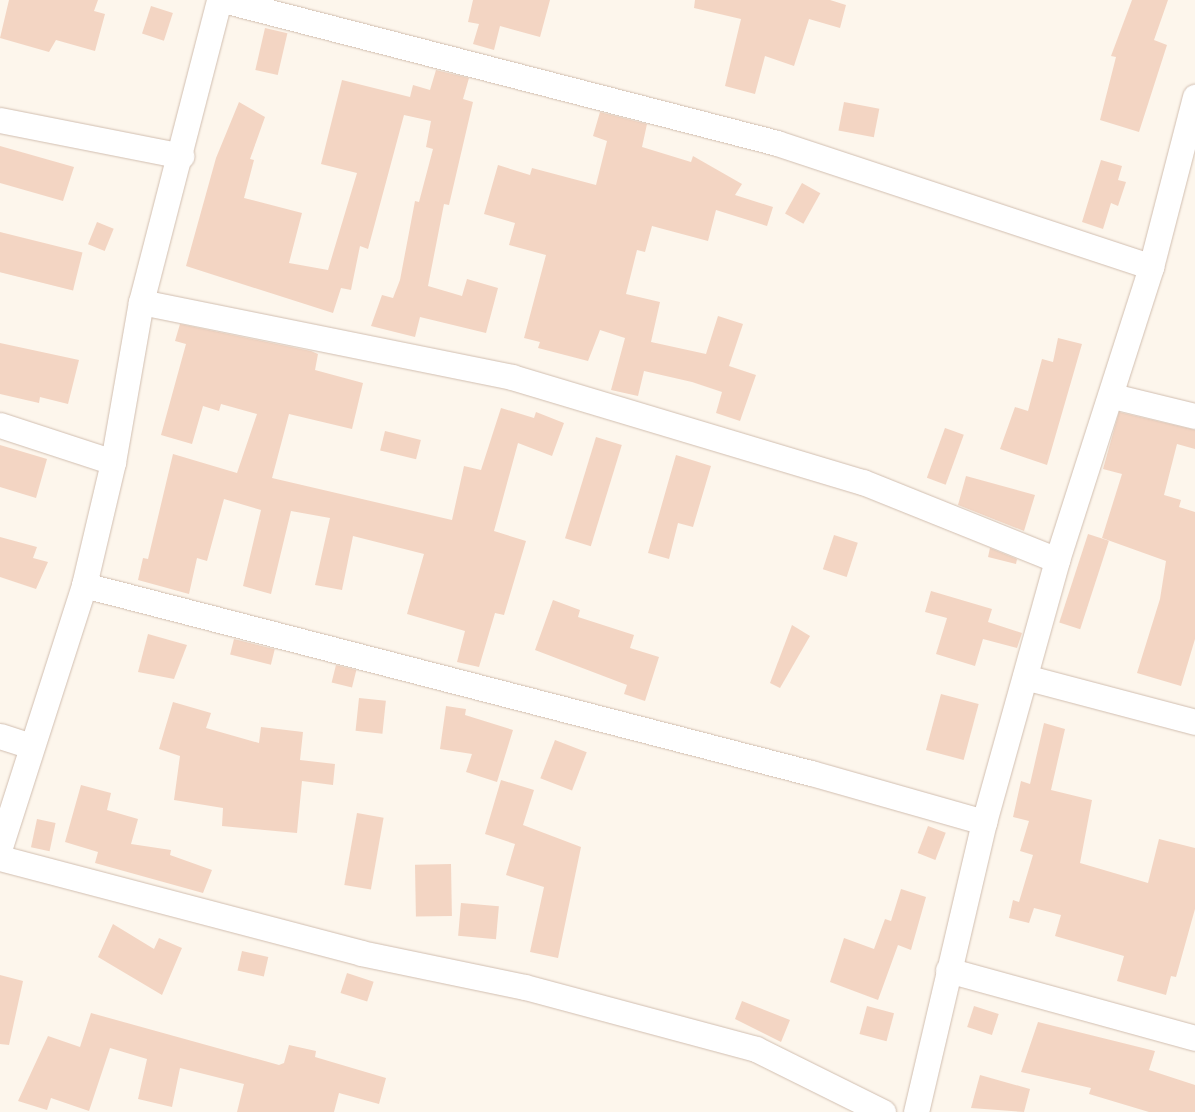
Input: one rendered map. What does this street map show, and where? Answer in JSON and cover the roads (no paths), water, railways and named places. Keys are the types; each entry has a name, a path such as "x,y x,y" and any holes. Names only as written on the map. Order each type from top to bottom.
{"street":[{"path":"0,846 84,585 112,462 141,302 181,156 219,0"},
{"path":"223,0 777,143 1151,268"},
{"path":"916,1112 984,822 1057,560 1113,396 1151,268 1195,97"},
{"path":"0,120 181,156"},
{"path":"141,302 512,376 863,482 1057,560"},
{"path":"1113,396 1195,416"},
{"path":"0,425 112,462"},
{"path":"84,585 792,768 984,822"},
{"path":"1025,677 1195,722"},
{"path":"0,736 31,746"},
{"path":"0,858 361,953 525,988 756,1049 883,1112"},
{"path":"948,970 1195,1038"}]}
